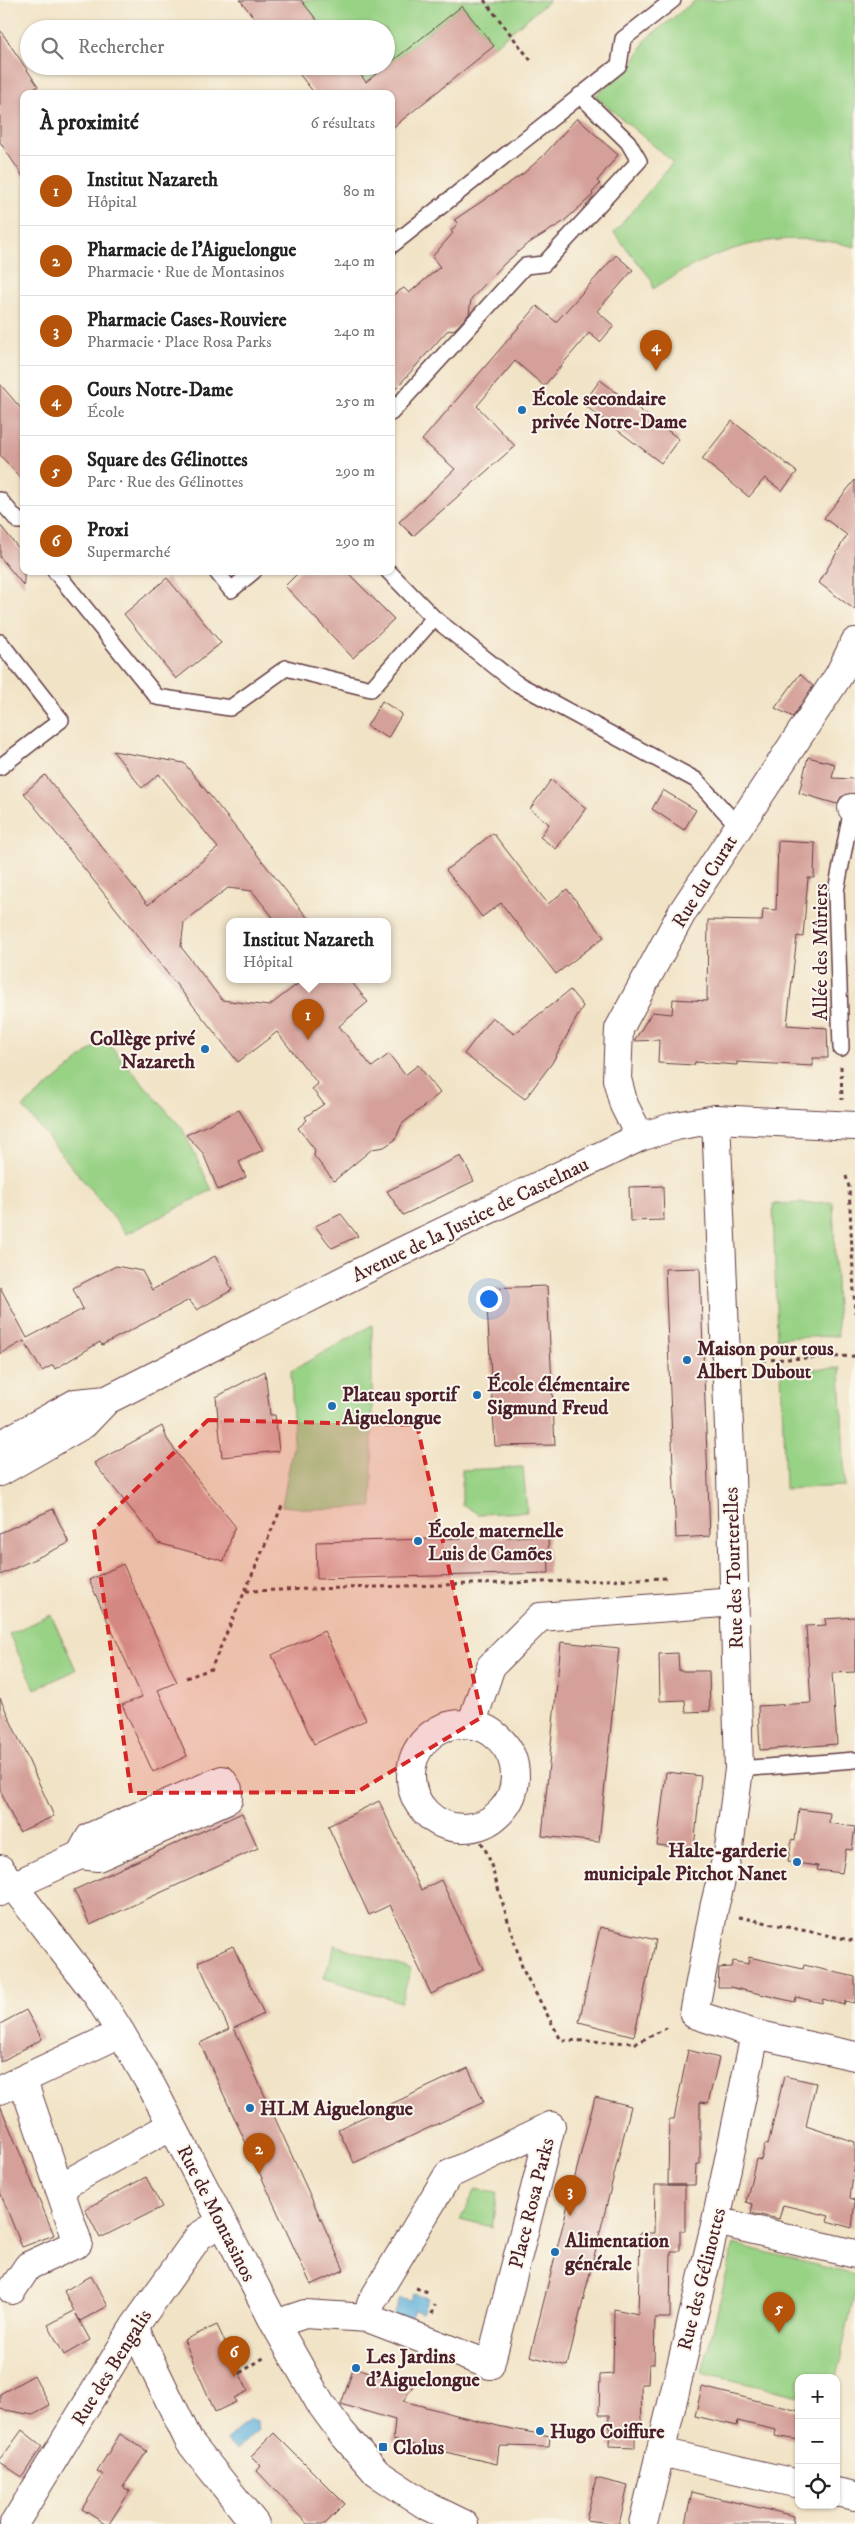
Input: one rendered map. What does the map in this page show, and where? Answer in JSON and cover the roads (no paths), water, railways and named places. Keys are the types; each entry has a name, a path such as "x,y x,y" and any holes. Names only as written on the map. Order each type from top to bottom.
{"street":[{"name":"Rue du Curat","path":"640,1137 624,1105 617,1078 619,1028 684,911 839,674 855,642"},
{"name":"Avenue de la Justice de Castelnau","path":"0,1472 84,1424 107,1400 378,1263 640,1137 676,1126 716,1119 849,1126"},
{"name":"Rue des Tourterelles","path":"716,1119 735,1602 738,1769 729,1848 714,1911 694,2014 756,2034"},
{"name":"Avenue de la Justice de Castelnau","path":"0,1445 76,1403 107,1400"},
{"path":"471,1725 491,1666 540,1617 735,1602"},
{"path":"471,1725 490,1732 506,1746 514,1764 515,1785 507,1805 493,1820 474,1828 448,1827 426,1813 413,1791 412,1765 424,1742 445,1727 471,1725"},
{"path":"5,1883 80,1855 98,1857 228,1799 228,1789 222,1780 90,1837 80,1855"},
{"name":"Rue de Montasinos","path":"5,1883 97,1995 122,2033 275,2324 320,2403 342,2433 377,2473 427,2506 464,2524"},
{"path":"12,2290 28,2266 78,2243 59,2188 11,2085 122,2033"},
{"path":"756,2034 855,2056"},
{"name":"Rue des Gélinottes","path":"643,2524 716,2221 756,2034"},
{"path":"59,2188 172,2126"},
{"name":"Place Rosa Parks","path":"275,2324 305,2314 368,2318 490,2366 550,2126 448,2175 371,2303 368,2318"},
{"path":"716,2221 855,2254"},
{"name":"Rue des Bengalis","path":"14,2524 134,2327 199,2236 222,2222"},
{"path":"134,2327 189,2441 255,2524"},
{"path":"661,2452 795,2483"},
{"path":"840,2493 855,2496"}],"lane":[{"path":"395,243 619,65 623,39 673,0"},
{"path":"395,409 525,266 544,264 639,162 628,142 580,95"},
{"path":"0,500 20,521"},
{"path":"58,575 157,697 230,708 286,668 371,689 434,618"},
{"path":"219,575 231,590 249,575"},
{"path":"392,575 434,618 516,683 696,780 739,827"},
{"path":"0,642 61,720 0,767"},
{"name":"Allée des Mûriers","path":"841,1048 836,890 854,805"},
{"path":"738,1769 855,1760"}],"water":[{"path":"413,2294 428,2298 422,2313 414,2310 409,2320 393,2314 400,2298 410,2301"},
{"path":"249,2419 257,2421 258,2430 237,2451 226,2441"}],"place":[{"name":"Cours Notre-Dame","path":"656,371"},
{"name":"École secondaire privée Notre-Dame","path":"522,410"},
{"name":"Institut Nazareth","path":"308,1040"},
{"name":"Collège privé Nazareth","path":"205,1049"},
{"name":"Maison pour tous Albert Dubout","path":"687,1360"},
{"name":"École élémentaire Sigmund Freud","path":"477,1395"},
{"name":"Plateau sportif Aiguelongue","path":"332,1406"},
{"name":"École maternelle Luis de Camões","path":"418,1541"},
{"name":"Halte-garderie municipale Pitchot Nanet","path":"797,1862"},
{"name":"HLM Aiguelongue","path":"250,2108"},
{"name":"Pharmacie de l'Aiguelongue","path":"259,2174"},
{"name":"Pharmacie Cases-Rouviere","path":"570,2216"},
{"name":"Alimentation générale","path":"555,2252"},
{"name":"Square des Gélinottes","path":"779,2333"},
{"name":"Les Jardins d'Aiguelongue","path":"356,2368"},
{"name":"Proxi","path":"234,2377"},
{"name":"Hugo Coiffure","path":"540,2431"},
{"name":"Clolus","path":"383,2447"}]}
